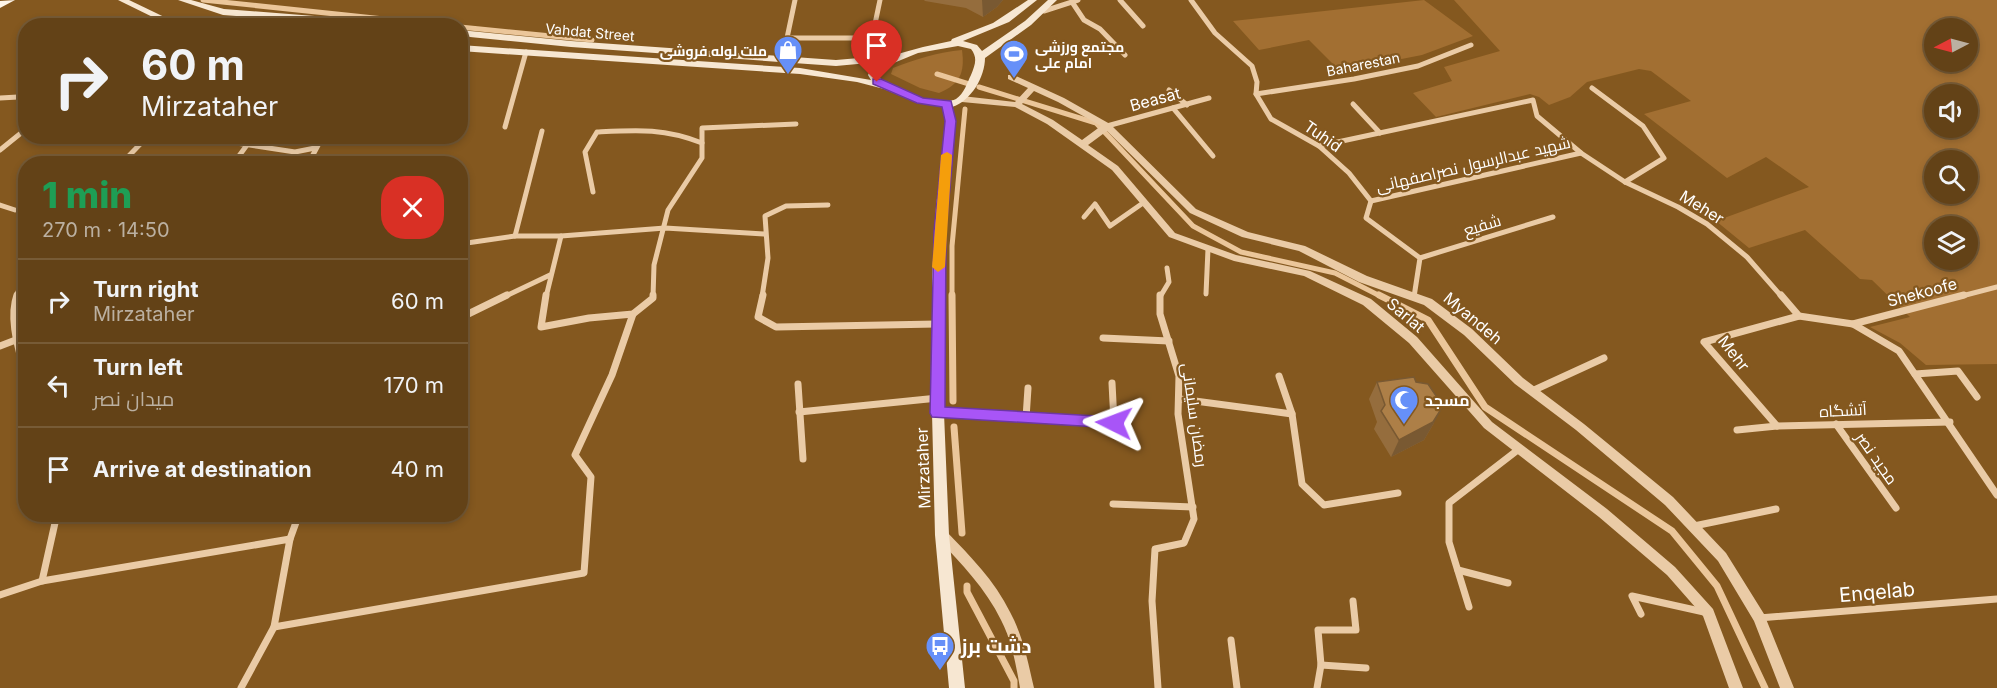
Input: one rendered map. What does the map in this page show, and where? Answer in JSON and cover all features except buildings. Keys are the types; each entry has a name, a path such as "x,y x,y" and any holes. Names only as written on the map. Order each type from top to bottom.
{"main road":[{"path":"0,5 10,0"},
{"path":"122,0 162,18"},
{"path":"182,0 223,12 296,18"},
{"path":"886,87 877,82 873,75 875,68 896,58 991,28 1008,19 1032,0"},
{"path":"981,56 1044,11 1053,0"},
{"name":"Vahdat Street","path":"468,34 571,44 836,63 896,58"},
{"path":"940,45 967,44 974,47 981,56 980,65 962,99 947,104"},
{"name":"Vahdat Street","path":"468,48 800,71 858,79 921,101 947,104"},
{"name":"Mirzataher","path":"947,104 951,121 941,207 937,324 938,413 942,535 957,688"}],"street":[{"path":"795,0 787,38 872,38"},
{"path":"867,62 880,0"},
{"path":"1044,11 1078,0"},
{"path":"1120,0 1143,26"},
{"name":"Tuhid","path":"1191,0 1218,36 1249,59 1259,78 1256,94 1272,119 1319,146 1349,172 1371,201 1366,218 1420,258"},
{"path":"1072,2 1084,20 1100,29 1125,55"},
{"name":"Baharestan","path":"1256,94 1354,79 1418,66 1471,45"},
{"path":"506,127 526,52"},
{"name":"Myandeh","path":"1011,77 1033,87 1104,129 1193,211 1245,235 1302,248 1363,279 1428,302 1468,332 1532,391 1580,427 1669,501 1722,557 1759,618 1787,688"},
{"path":"1020,102 1033,87"},
{"path":"1592,88 1643,126 1664,158 1625,182"},
{"path":"1169,90 1187,105"},
{"path":"0,98 18,97"},
{"name":"Beasat","path":"1104,129 1209,98"},
{"name":"Sarlat","path":"962,99 1020,102 1115,168 1172,235 1234,258 1306,273 1367,302 1413,340 1488,425 1603,513 1663,564 1708,613 1736,688"},
{"name":"Meher","path":"1319,146 1533,100 1538,116 1581,153 1625,182 1678,207 1707,224 1748,257 1799,316"},
{"path":"1353,104 1380,133"},
{"path":"1173,108 1213,156"},
{"path":"274,627 584,573 591,477 575,455 612,375 633,314 653,298 654,265 668,210 702,158 702,128 796,124"},
{"path":"1083,144 1104,129"},
{"path":"593,192 585,152 597,132 633,130 676,133 702,143"},
{"path":"515,236 542,131"},
{"path":"0,150 18,135"},
{"path":"129,156 140,144"},
{"path":"241,144 295,152 315,148"},
{"path":"312,156 317,144"},
{"path":"239,156 247,145"},
{"name":"شهید عبدالرسول نصراصفهانی","path":"1371,201 1581,153"},
{"path":"1084,217 1095,204 1110,226 1143,203"},
{"path":"0,205 15,210"},
{"path":"828,205 786,206 765,216 764,234 768,250 765,284 758,317 776,327 937,324"},
{"name":"شفیع","path":"1420,258 1553,217"},
{"path":"468,243 515,236 561,236 665,228 764,234"},
{"path":"561,236 550,275 541,327 589,318 633,314"},
{"path":"1206,294 1208,249"},
{"path":"1414,297 1420,258"},
{"name":"رمضان سلیمانی","path":"1158,688 1158,651 1150,574 1155,549 1184,543 1194,519 1178,414 1179,376 1160,314 1160,296 1169,282 1167,268"},
{"path":"468,314 550,275"},
{"name":"Shekoofe","path":"1853,324 1997,287"},
{"path":"18,295 14,306 18,343"},
{"path":"1799,316 1853,324 1899,351 1950,422 1997,495"},
{"name":"Mehr","path":"1777,426 1704,342 1799,316"},
{"path":"1103,338 1169,341"},
{"path":"0,346 17,339"},
{"path":"1532,391 1604,358"},
{"path":"1915,374 1958,371 1977,397"},
{"path":"1279,376 1292,414 1302,484 1324,505 1398,493"},
{"path":"938,413 1114,423 1112,383"},
{"path":"798,384 803,459"},
{"path":"1026,418 1028,388"},
{"path":"799,412 938,398"},
{"path":"1179,399 1292,414"},
{"name":"آتشگاه","path":"1737,430 1777,426 1950,422"},
{"name":"مجید نصر","path":"1836,424 1896,508"},
{"path":"1469,607 1449,542 1449,503 1519,449"},
{"path":"1113,504 1193,507"},
{"path":"1693,526 1776,508"},
{"path":"42,581 55,522"},
{"path":"241,688 274,627 290,538 296,522"},
{"path":"942,535 968,563 1005,615 1020,654 1027,688"},
{"path":"0,595 42,581 290,538"},
{"path":"1458,570 1508,583"},
{"path":"1641,614 1632,596 1708,613"},
{"name":"Enqelab","path":"1759,618 1997,599"},
{"path":"1317,688 1321,665 1318,630 1356,630 1353,601"},
{"path":"1231,640 1236,688"},
{"path":"1321,665 1366,668"}],"shaded area":[{"path":"1424,0 1473,36 1422,55 1340,71 1309,40 1259,50 1233,21"},
{"path":"1454,0 1997,0 1997,364 1926,365 1900,343 1870,327 1910,317 1872,280 1860,279 1805,230 1749,248 1716,221 1809,187 1766,157 1727,178 1644,114 1691,101 1651,71 1639,69 1587,82 1570,97 1549,105 1539,97 1530,94 1436,117 1413,93 1452,81 1444,67 1500,51"},
{"path":"962,50 963,65 960,77 952,86 939,93 920,88 891,74 893,68 910,62 936,54"}],"waterway":[{"path":"203,0 374,18"},
{"path":"468,28 592,40"},
{"path":"937,74 969,84"},
{"path":"979,87 1096,123 1193,226 1241,252 1335,273 1382,297"},
{"path":"952,295 952,246 965,109"},
{"path":"952,295 953,401"},
{"path":"1379,295 1428,320 1485,407 1672,531 1717,586 1765,688"},
{"path":"954,427 962,533"},
{"path":"967,586 967,592 1014,681 1014,688"}],"slow traffic":[{"path":"938,267 941,207 947,155"}],"place":[{"name":"ملت لوله فروشی","path":"788,76"},
{"name":"مجتمع ورزشی امام علی","path":"1014,80"},
{"name":"مسجد","path":"1404,426"},
{"name":"دشت برز","path":"940,672"}],"route":[{"path":"877,82 921,101 947,104 951,121 941,207 938,278 938,413 1114,423"}]}
